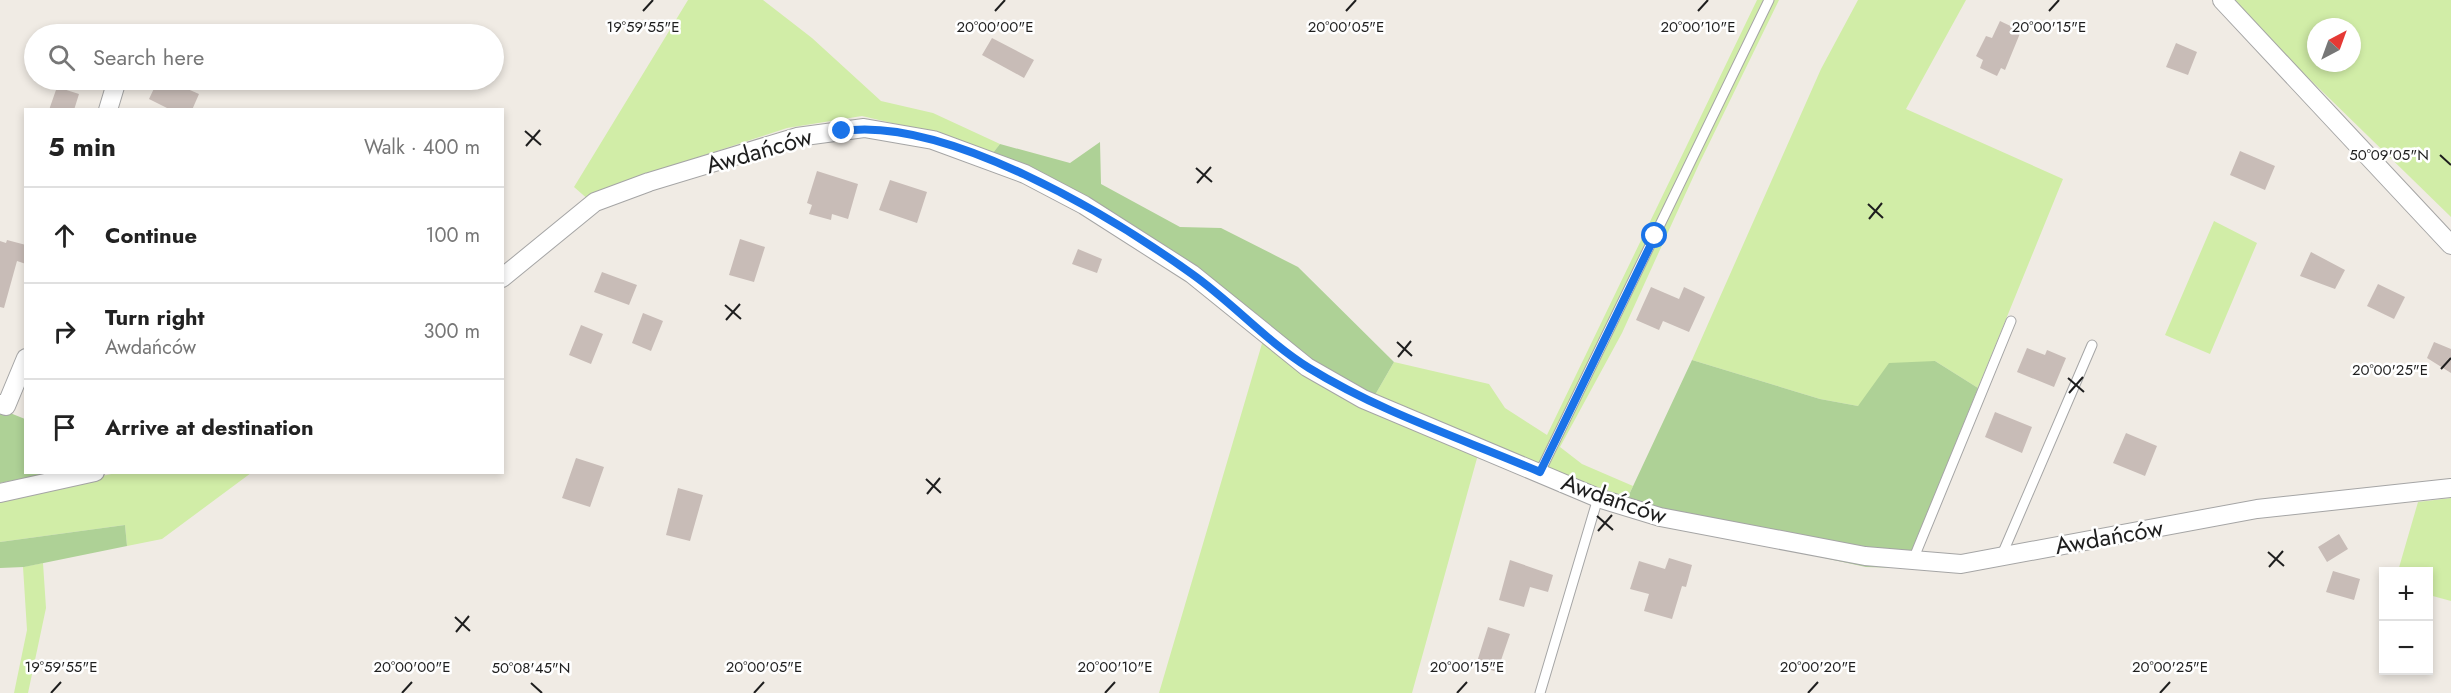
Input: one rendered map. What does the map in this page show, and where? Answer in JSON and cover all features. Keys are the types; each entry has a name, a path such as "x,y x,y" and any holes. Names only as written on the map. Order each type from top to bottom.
{"street":[{"path":"2222,0 2451,245"},
{"path":"109,108 114,90"},
{"name":"Awdańców","path":"504,276 595,202 650,182 797,137 864,128 933,140 1025,174 1084,205 1192,274 1307,367 1364,399 1598,498 1660,517 1865,556 1961,564 2257,509 2451,488"},
{"path":"0,404 6,406 24,363"},
{"path":"0,493 86,474"}],"lane":[{"path":"1540,472 1769,0"},
{"path":"1913,560 2012,321"},
{"path":"2001,556 2092,345"},
{"path":"1540,693 1598,498"}],"green space":[{"path":"688,0 763,0 812,38 881,101 933,113 1000,144 992,154 913,128 862,116 787,128 644,175 590,201 574,187"},
{"path":"1757,0 1779,0 1700,162 1622,333 1560,447 1582,464 1633,486 1620,514 1479,451 1412,693 1159,693 1266,330 1375,395 1394,362 1489,384 1505,408 1547,435"},
{"path":"1858,0 1966,0 1906,109 2063,179 1978,388 1935,361 1858,406 1820,399 1692,360 1821,69"},
{"path":"2235,0 2451,0 2451,217 2282,52"},
{"path":"1100,142 1101,184 1180,227 1221,228 1298,267 1394,362 1375,395 1277,340 992,154 1000,144 1070,163"},
{"path":"2214,221 2257,243 2210,354 2165,335"},
{"path":"1692,360 1820,399 1858,406 1889,363 1935,361 1978,388 1905,568 1866,567 1620,514"},
{"path":"0,409 24,419 24,474 47,474 0,483"},
{"path":"111,474 250,474 162,539 127,546 125,525 0,542 0,498"},
{"path":"2451,498 2451,601 2433,596 2433,567 2399,567 2418,502"},
{"path":"125,525 127,546 24,567 0,568 0,542"},
{"path":"43,563 46,608 28,693 14,693 27,630 23,567"}],"building":[{"path":"2000,21 2021,31 2005,70 2001,68 1997,76 1980,68 1983,60 1976,56 1986,36 1992,38"},
{"path":"992,38 1034,60 1024,78 982,55"},
{"path":"2176,43 2197,52 2188,75 2166,67"},
{"path":"56,90 79,94 75,108 50,108"},
{"path":"153,90 190,90 199,94 193,108 167,108 149,99"},
{"path":"2240,151 2275,166 2265,190 2230,175"},
{"path":"817,171 858,184 848,219 832,214 831,220 809,214 812,205 807,203"},
{"path":"890,180 927,192 917,223 879,210"},
{"path":"740,239 765,247 754,282 729,275"},
{"path":"7,240 24,244 24,263 17,261 4,308 0,307 0,241 6,243"},
{"path":"1078,249 1102,259 1097,273 1072,264"},
{"path":"2311,252 2345,270 2335,289 2300,276"},
{"path":"602,272 637,285 629,305 594,292"},
{"path":"2378,284 2405,297 2394,319 2367,306"},
{"path":"1651,287 1679,299 1684,287 1705,297 1689,332 1663,321 1659,330 1636,320"},
{"path":"643,313 663,321 651,351 632,343"},
{"path":"581,325 603,334 591,364 569,355"},
{"path":"2434,342 2451,349 2451,373 2427,358"},
{"path":"2027,348 2045,355 2047,350 2066,358 2054,387 2017,372"},
{"path":"1995,412 2032,427 2022,453 1985,437"},
{"path":"2126,433 2157,446 2145,476 2113,463"},
{"path":"576,458 604,467 590,507 562,498"},
{"path":"678,488 703,495 690,541 666,535"},
{"path":"2339,534 2348,549 2327,562 2318,547"},
{"path":"1669,558 1692,565 1686,587 1682,586 1672,619 1644,611 1649,594 1630,589 1639,561 1665,569"},
{"path":"1510,560 1553,575 1548,592 1530,587 1524,607 1499,600"},
{"path":"2333,571 2360,579 2354,600 2326,592"},
{"path":"1488,627 1510,634 1497,672 1476,665"}],"route":[{"path":"842,131 864,128 933,140 1025,174 1084,205 1192,274 1307,367 1364,399 1540,472 1655,236"}]}
